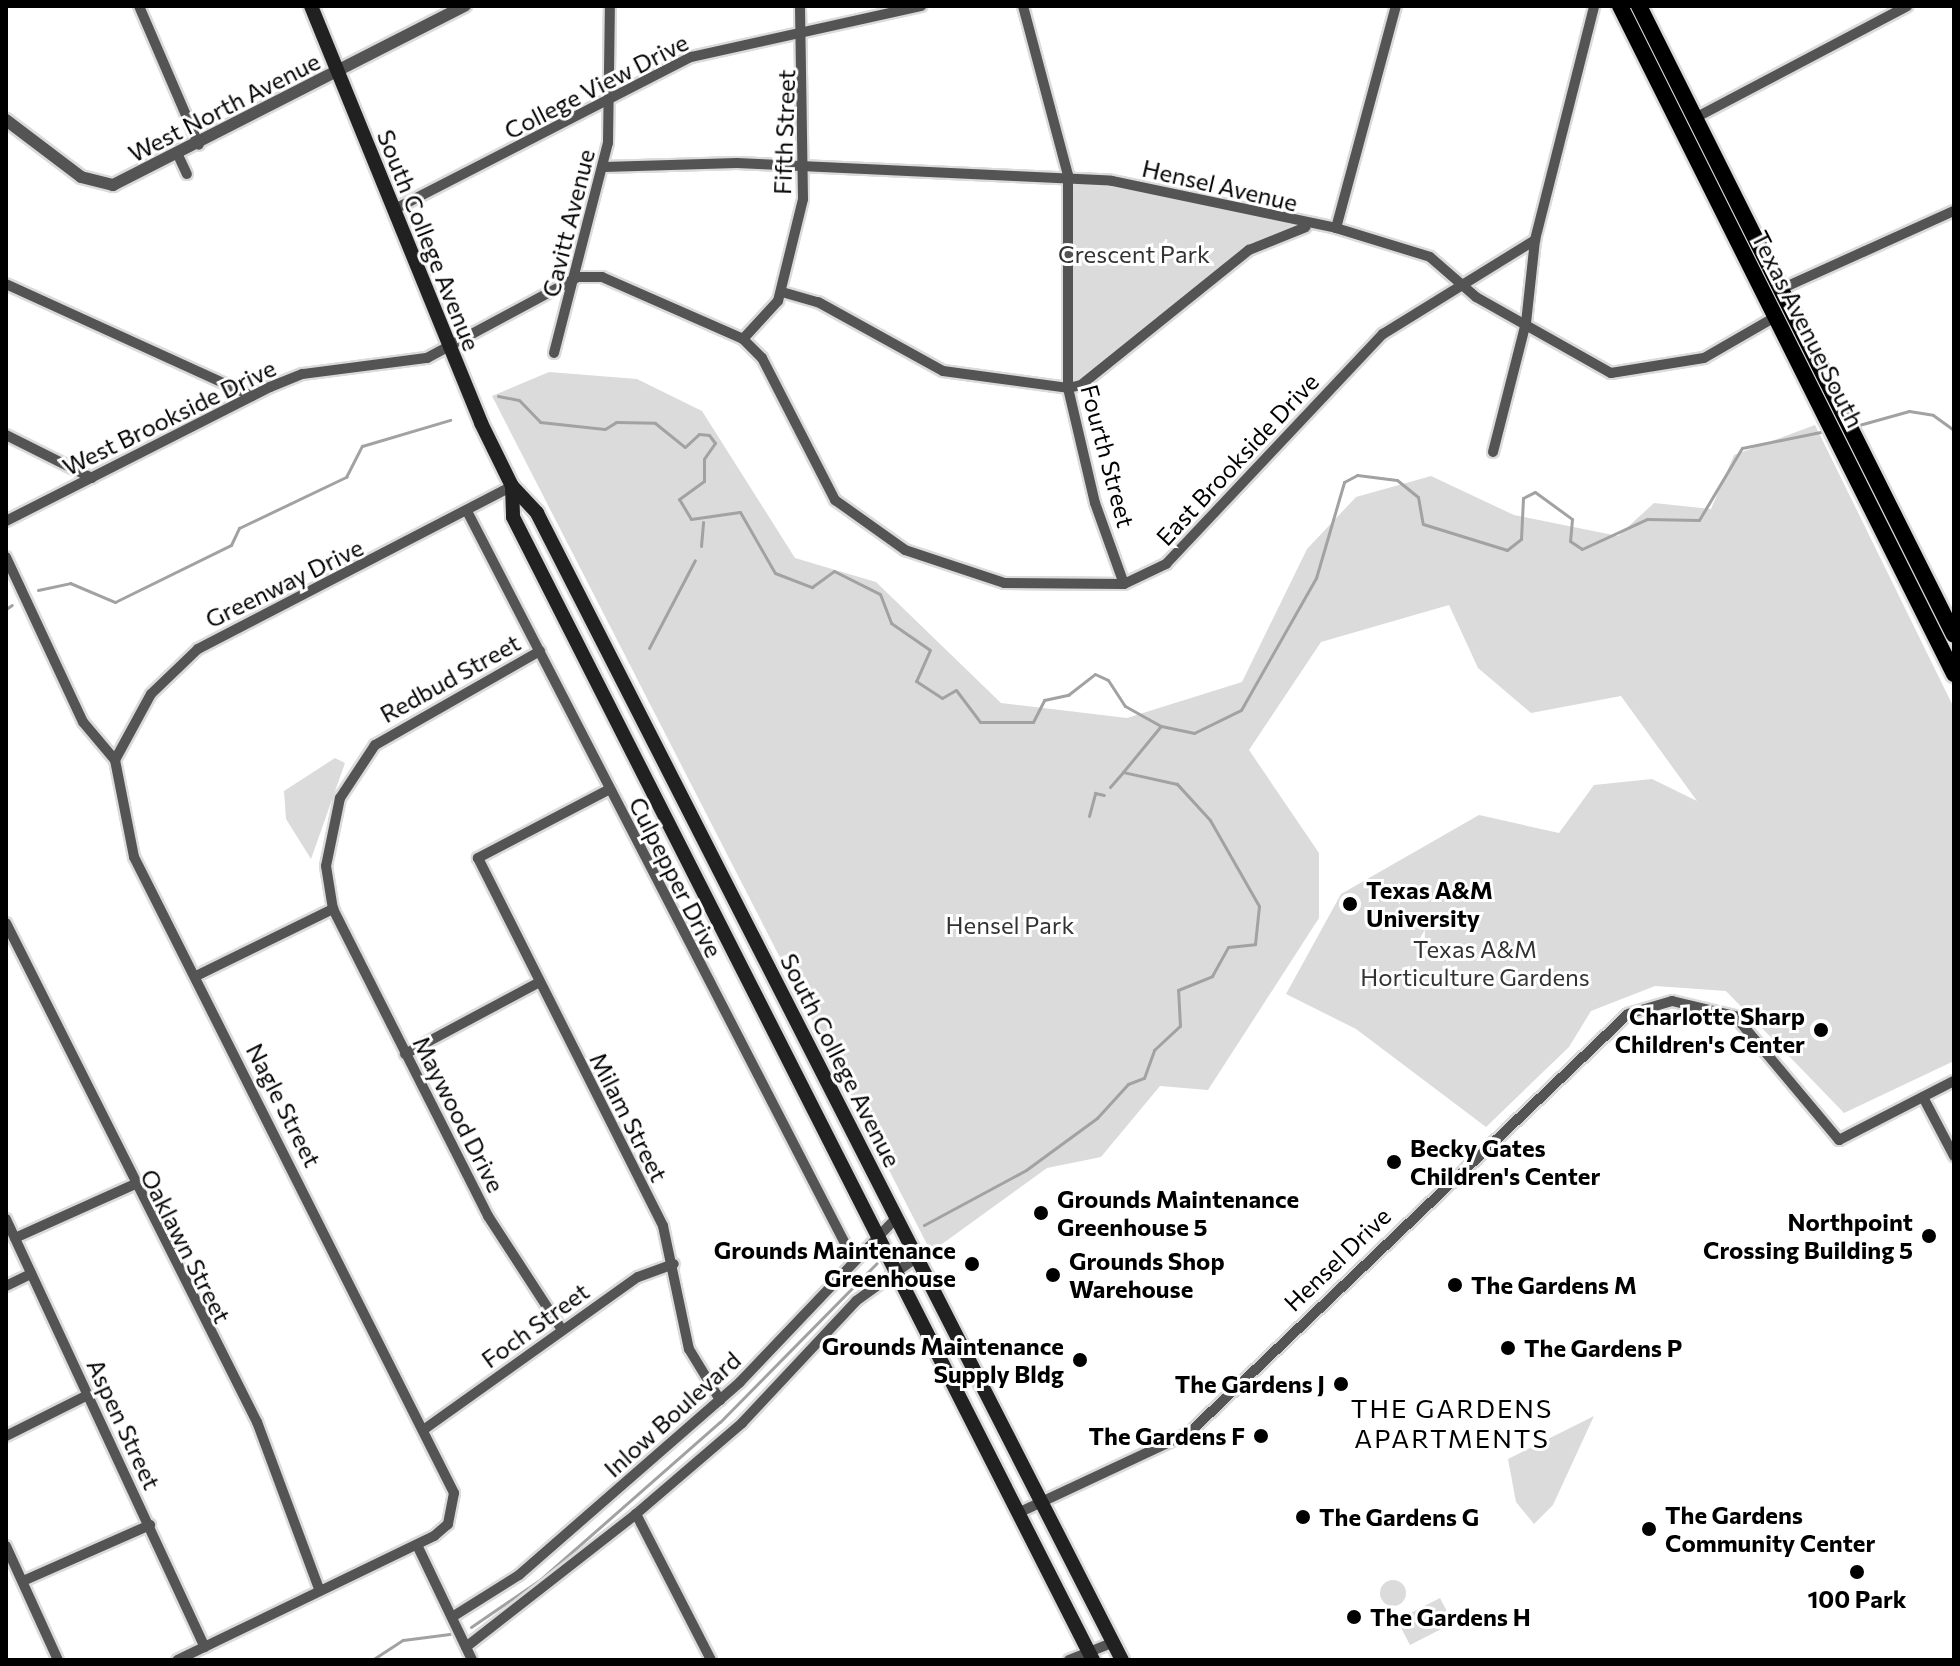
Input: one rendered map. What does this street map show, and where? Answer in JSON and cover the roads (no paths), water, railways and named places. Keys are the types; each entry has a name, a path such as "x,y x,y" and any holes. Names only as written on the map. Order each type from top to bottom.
{"main road":[{"name":"South College Avenue","path":"311,6 447,347 512,486 537,513 1122,1660"},
{"name":"Texas Avenue South","path":"1620,6 1954,674"},
{"name":"Texas Avenue South","path":"1639,6 1954,635"},
{"path":"1710,187 1728,203 1772,287 1781,289"},
{"path":"1775,317 1789,325 1827,400 1845,416"},
{"name":"South College Avenue","path":"512,486 513,517 896,1268 1090,1658"},
{"path":"723,932 745,921"},
{"path":"956,1389 978,1377"}],"street":[{"path":"139,6 199,145"},
{"name":"West North Avenue","path":"6,120 96,183 129,181 465,6"},
{"name":"Cavitt Avenue","path":"554,353 578,277 604,167 611,102 610,6"},
{"name":"Fifth Street","path":"743,339 782,292 805,165 800,6"},
{"name":"College View Drive","path":"393,210 611,102 691,57 803,27 921,6"},
{"name":"Fourth Street","path":"1023,6 1068,175 1068,388 1095,503 1124,584"},
{"path":"1336,228 1396,6"},
{"path":"1493,452 1526,323 1535,240 1594,6"},
{"path":"1695,118 1907,6"},
{"path":"178,155 187,174"},
{"name":"Hensel Avenue","path":"604,167 805,165 1068,175 1310,226 1336,228 1430,257 1465,285 1593,367 1629,373 1704,358 1775,317"},
{"path":"1781,289 1954,211"},
{"path":"782,292 818,302 943,371 1068,388 1081,385 1249,250 1310,226"},
{"name":"East Brookside Drive","path":"578,277 613,280 743,339 762,358 835,500 853,518 947,570 1037,588 1124,584 1166,564 1383,334 1535,240"},
{"path":"447,347 578,277"},
{"path":"6,284 252,396"},
{"name":"West Brookside Drive","path":"6,521 252,396 303,374 404,365 447,347"},
{"path":"6,435 92,478"},
{"name":"Greenway Drive","path":"115,760 151,694 198,649 468,513 512,486"},
{"name":"Culpepper Drive","path":"468,513 608,790 852,1257"},
{"path":"6,557 83,722 115,760"},
{"name":"Redbud Street","path":"333,909 326,866 333,821 361,761 403,724 540,651"},
{"name":"Nagle Street","path":"115,760 128,845 451,1477 454,1507 448,1524 417,1545"},
{"name":"Milam Street","path":"608,790 478,858 536,984 663,1226 674,1264 689,1349 720,1400"},
{"path":"196,976 333,909"},
{"name":"Maywood Drive","path":"333,909 513,1263 562,1330"},
{"name":"Oaklawn Street","path":"6,923 87,1076 133,1185 257,1422 320,1591"},
{"path":"405,1054 536,984"},
{"name":"Hensel Drive","path":"1018,1513 1189,1433 1628,1014 1672,1001 1735,1016 1839,1140 1923,1097"},
{"path":"1954,1081 1923,1097 1954,1156"},
{"path":"15,1238 133,1185"},
{"name":"Inlow Boulevard","path":"452,1617 519,1575 720,1400 875,1232 897,1217"},
{"name":"Aspen Street","path":"6,1219 205,1647"},
{"name":"Inlow Boulevard","path":"466,1647 636,1514 742,1423 896,1268 917,1257"},
{"name":"Foch Street","path":"426,1428 638,1277 674,1264"},
{"path":"6,1286 31,1274"},
{"path":"6,1436 88,1395"},
{"path":"636,1514 711,1660"},
{"path":"23,1581 150,1525"},
{"path":"177,1660 417,1545 472,1660"},
{"path":"6,1546 58,1660"},
{"path":"1069,1660 1090,1658 1114,1642"}],"waterway":[{"path":"498,396 519,400 540,422 605,429 616,422 655,423 685,447 699,434 709,435 715,443 704,459 704,481 679,499 691,519 740,512 775,573 812,587 834,571 880,594 891,623 930,650 916,681 942,698 956,690 980,722 1033,722 1044,700 1068,695 1095,674 1108,680 1125,706 1161,726 1194,733 1241,710 1316,578 1344,482 1357,475 1397,480 1418,497 1423,524 1507,550 1521,539 1523,498 1535,492 1572,519 1570,541 1582,549 1647,519 1699,520 1742,448 1820,432"},
{"path":"1859,425 1909,411 1933,415 1954,430"},
{"path":"38,590 70,583 115,602 231,545 239,528 346,477 362,446 450,420"},
{"path":"1954,485 1954,509"},
{"path":"701,546 703,522"},
{"path":"649,648 695,560"},
{"path":"6,609 12,605"},
{"path":"924,1225 1026,1170 1097,1118 1128,1084 1144,1078 1154,1050 1180,1026 1178,990 1212,976 1228,947 1255,944 1259,906 1210,820 1177,784 1123,772 1160,727"},
{"path":"1110,787 1123,772"},
{"path":"1089,816 1095,793 1104,795"},
{"path":"471,1627 541,1579 720,1422 877,1263"},
{"path":"372,1660 403,1640 450,1634"}],"place":[{"name":"Texas A&M University","path":"1350,904"},
{"name":"Charlotte Sharp Children's Center","path":"1821,1030"},
{"name":"Becky Gates Children's Center","path":"1394,1162"},
{"name":"Grounds Maintenance Greenhouse 5","path":"1041,1213"},
{"name":"Northpoint Crossing Building 5","path":"1929,1236"},
{"name":"Grounds Maintenance Greenhouse","path":"972,1264"},
{"name":"Grounds Shop Warehouse","path":"1053,1275"},
{"name":"The Gardens M","path":"1455,1285"},
{"name":"The Gardens P","path":"1508,1348"},
{"name":"Grounds Maintenance Supply Bldg","path":"1080,1360"},
{"name":"The Gardens J","path":"1341,1384"},
{"name":"The Gardens F","path":"1261,1436"},
{"name":"The Gardens G","path":"1303,1517"},
{"name":"The Gardens Community Center","path":"1649,1529"},
{"name":"100 Park","path":"1857,1572"},
{"name":"The Gardens H","path":"1354,1617"}],"district":[{"name":"THE GARDENS APARTMENTS","path":"1452,1423"}],"park label":[{"name":"Crescent Park","path":"1134,254"},
{"name":"Hensel Park","path":"1010,925"},
{"name":"Texas A&M Horticulture Gardens","path":"1475,963"}]}
